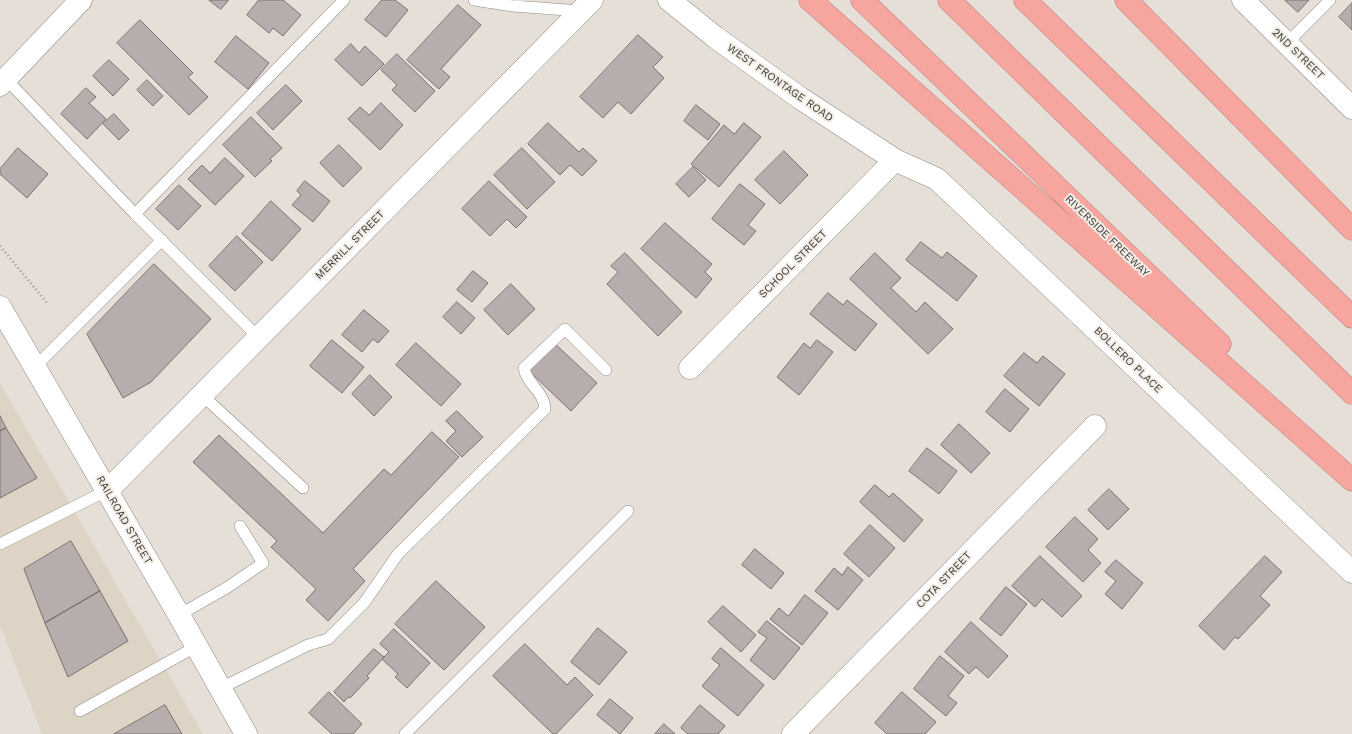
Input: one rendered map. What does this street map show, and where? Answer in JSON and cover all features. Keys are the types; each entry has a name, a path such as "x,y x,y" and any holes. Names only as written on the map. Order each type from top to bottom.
{"highway":[{"path":"810,0 1352,480"},
{"name":"RIVERSIDE FREEWAY","path":"862,0 1352,471"},
{"path":"949,0 1352,393"},
{"path":"1025,0 1352,318"},
{"path":"1126,0 1352,229"}],"street":[{"path":"3,82 81,0"},
{"name":"WEST FRONTAGE ROAD","path":"669,0 715,37 794,94 895,160"},
{"name":"2ND STREET","path":"1243,0 1352,108"},
{"name":"MERRILL STREET","path":"108,490 587,6"},
{"name":"SCHOOL STREET","path":"690,368 895,160"},
{"name":"BOLLERO PLACE","path":"895,160 938,179 1352,572"},
{"name":"RAILROAD STREET","path":"0,307 6,330 35,367 108,490 246,734"},
{"name":"COTA STREET","path":"793,734 1095,426"}],"lane":[{"path":"136,214 344,0"},
{"path":"474,0 513,6 587,6"},
{"path":"1287,43 1330,0"},
{"path":"3,82 259,338"},
{"path":"35,367 162,240"},
{"path":"220,688 308,645 328,639 364,603 398,554 545,409 544,399 526,377 524,368 566,329 606,370"},
{"path":"202,395 303,488"},
{"path":"0,544 108,490"},
{"path":"406,734 628,511"},
{"path":"179,614 228,587 264,563 240,526"},
{"path":"80,711 197,646"}],"path":[{"path":"0,246 48,304"}],"shaded area":[{"path":"0,383 203,734 42,734 0,625"}],"building":[{"path":"209,0 228,0 228,1 221,9"},
{"path":"259,0 283,0 301,15 283,36 273,28 269,33 247,15"},
{"path":"382,0 395,0 408,10 386,37 365,20"},
{"path":"1285,0 1309,0 1298,12"},
{"path":"1352,3 1352,30 1339,17"},
{"path":"458,5 481,25 441,69 450,77 439,89 407,60"},
{"path":"140,20 193,73 188,77 208,97 189,115 117,43"},
{"path":"638,35 663,57 653,67 664,78 631,114 618,102 603,118 580,97"},
{"path":"236,36 269,63 248,89 215,62"},
{"path":"351,44 359,53 365,46 384,64 362,86 335,60"},
{"path":"397,54 435,91 415,112 392,90 397,85 381,70"},
{"path":"109,60 129,79 113,96 93,76"},
{"path":"147,80 163,96 153,106 137,90"},
{"path":"286,85 302,101 273,130 257,113"},
{"path":"86,88 96,97 89,103 106,119 87,139 61,114"},
{"path":"381,103 403,125 380,150 348,119 360,107 369,115"},
{"path":"696,105 720,124 708,140 684,121"},
{"path":"114,114 129,130 119,140 103,124"},
{"path":"251,117 282,148 270,159 272,161 255,177 223,145"},
{"path":"548,123 579,152 583,148 597,161 582,176 570,165 560,175 528,144"},
{"path":"744,123 761,137 719,187 691,164 724,125 734,134"},
{"path":"339,145 362,168 343,187 320,163"},
{"path":"18,148 48,174 27,198 0,174 0,169"},
{"path":"522,148 555,182 527,209 494,175"},
{"path":"784,151 808,175 780,204 755,180"},
{"path":"225,158 244,176 215,205 188,179 202,165 210,173"},
{"path":"693,167 706,180 689,197 676,184"},
{"path":"305,181 330,201 313,222 292,205 301,195 297,191"},
{"path":"489,181 527,217 516,228 507,219 490,236 462,209"},
{"path":"740,184 765,204 748,225 756,231 744,245 712,219"},
{"path":"179,185 201,206 178,230 156,209"},
{"path":"271,201 301,229 272,261 242,234"},
{"path":"665,223 712,264 705,272 712,279 696,298 641,249"},
{"path":"237,236 263,262 235,291 209,266"},
{"path":"921,242 942,258 947,252 977,276 957,301 906,260"},
{"path":"625,253 682,312 658,336 607,284 618,272 611,266"},
{"path":"875,253 901,278 891,288 916,312 925,302 953,329 928,354 850,279"},
{"path":"154,264 211,319 151,382 123,398 87,334"},
{"path":"473,271 488,283 472,302 457,290"},
{"path":"511,284 535,309 508,335 484,310"},
{"path":"828,293 843,305 847,300 877,324 855,351 810,314"},
{"path":"457,302 475,318 461,334 443,317"},
{"path":"364,310 389,331 378,343 373,339 362,352 342,335"},
{"path":"332,340 364,367 342,393 310,366"},
{"path":"817,340 833,352 799,395 777,377 804,343 810,348"},
{"path":"553,342 597,383 571,411 528,370"},
{"path":"416,343 461,384 441,406 396,365"},
{"path":"1024,353 1037,363 1043,356 1065,374 1039,406 1004,376"},
{"path":"370,375 392,397 374,416 352,394"},
{"path":"1005,389 1029,409 1010,432 986,412"},
{"path":"457,411 483,437 462,457 446,441 456,431 446,421"},
{"path":"0,416 6,428 0,431"},
{"path":"959,424 990,453 971,473 941,445"},
{"path":"6,428 37,478 0,498 0,431"},
{"path":"432,432 459,457 353,569 365,581 328,621 306,600 316,589 271,547 277,541 193,462 219,435 323,533 384,469 391,475"},
{"path":"927,448 957,471 939,494 909,471"},
{"path":"875,485 889,497 893,493 923,520 904,542 860,502"},
{"path":"1109,489 1129,509 1108,530 1088,510"},
{"path":"1075,517 1098,539 1088,550 1101,563 1083,582 1046,547"},
{"path":"870,525 895,548 869,577 844,554"},
{"path":"71,541 100,591 45,623 24,569"},
{"path":"755,549 784,573 771,589 742,565"},
{"path":"1040,556 1082,596 1062,617 1042,599 1035,607 1012,586"},
{"path":"1265,556 1282,572 1260,596 1270,605 1238,639 1235,637 1224,650 1199,626"},
{"path":"1116,560 1143,583 1122,609 1105,594 1116,581 1105,572"},
{"path":"848,567 863,580 838,610 815,591 834,568 842,575"},
{"path":"436,581 485,627 444,670 395,624"},
{"path":"1006,587 1027,604 1001,636 980,619"},
{"path":"100,591 128,641 68,677 45,623"},
{"path":"805,595 828,613 802,645 770,619 779,608 788,616"},
{"path":"723,606 756,635 741,652 708,622"},
{"path":"767,621 800,648 774,680 750,660 767,638 758,632"},
{"path":"971,622 1008,656 988,678 976,667 969,674 945,652"},
{"path":"598,628 627,652 599,685 571,662"},
{"path":"394,629 430,663 407,688 395,677 398,674 382,659 389,652 380,644"},
{"path":"525,644 567,685 575,677 593,695 556,734 553,734 493,676"},
{"path":"721,648 764,685 738,716 702,686 720,665 712,659"},
{"path":"374,649 384,657 367,676 369,678 350,698 348,697 344,702 334,692"},
{"path":"940,656 964,676 948,696 957,703 946,716 914,689"},
{"path":"329,692 362,724 353,734 332,734 309,713"},
{"path":"902,692 936,722 925,734 887,734 875,723"},
{"path":"610,699 633,718 620,734 597,715"},
{"path":"165,705 182,734 114,734"},
{"path":"700,705 725,726 718,734 688,734 681,728"},
{"path":"664,724 675,734 655,734"}]}
